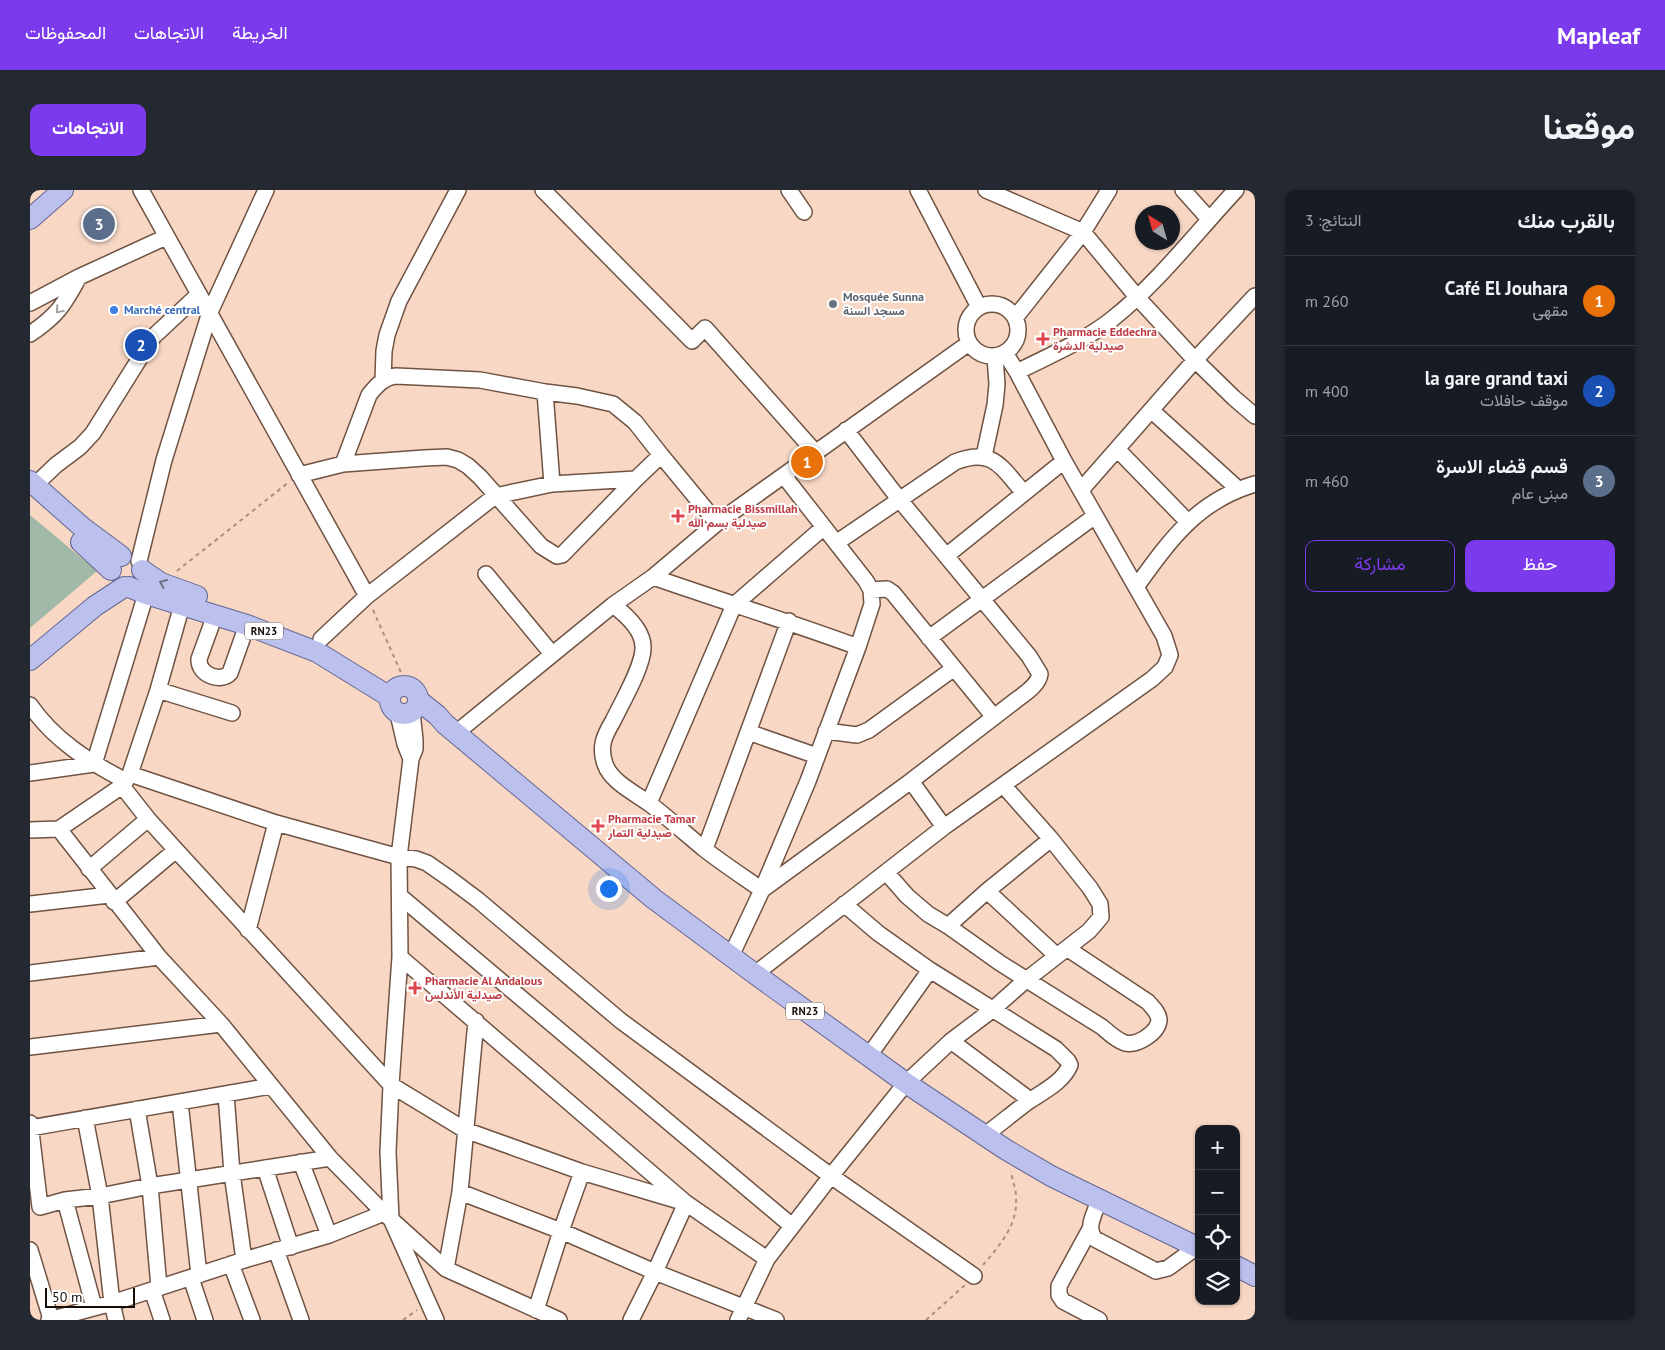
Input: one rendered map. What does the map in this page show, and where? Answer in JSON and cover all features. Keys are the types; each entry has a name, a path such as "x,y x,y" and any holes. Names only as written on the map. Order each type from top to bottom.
{"main road":[{"path":"30,219 63,190"},
{"name":"RN23","path":"32,488 100,559 131,574 182,605 248,625 317,652 405,701"},
{"path":"30,660 131,574"},
{"name":"RN23","path":"131,574 321,639 361,662 432,722 450,728 654,899 906,1083 1005,1149 1051,1176 1195,1247"},
{"path":"1240,1268 1255,1276"}],"street":[{"path":"141,190 367,596"},
{"path":"94,764 131,574 164,460 210,312 266,190"},
{"path":"383,381 384,352 387,336 399,301 458,190"},
{"path":"543,190 692,342 705,328 816,452"},
{"path":"789,190 804,212"},
{"path":"918,190 979,307"},
{"path":"986,190 1083,232 1137,297 1195,360 1255,416"},
{"path":"1015,318 1083,232 1109,190"},
{"path":"1183,190 1209,219"},
{"path":"1017,372 1091,334 1110,321 1171,264 1236,190"},
{"path":"30,303 79,277 166,237"},
{"path":"30,334 55,315 64,304 79,277"},
{"path":"32,488 80,447 94,432 153,338 199,294"},
{"path":"1081,490 1195,360 1255,296"},
{"path":"989,304 999,305 1008,310 1015,318 1018,327 1017,338 1012,347 1000,355 984,356 969,343 966,333 967,323 971,314 979,307 989,304"},
{"path":"450,728 552,654 613,604 654,577 716,523 969,343"},
{"path":"755,974 944,827 1152,679 1165,667 1170,655 1164,636 1064,461 1017,372 1000,355"},
{"path":"984,456 995,405 1000,355"},
{"path":"344,464 369,395 377,385 390,376 480,380 613,404 635,422 716,523"},
{"path":"545,392 552,484"},
{"path":"1151,410 1238,489"},
{"path":"762,890 994,718 1031,689 1039,679 1040,674 1029,656 899,499 846,430"},
{"path":"1117,448 1188,522"},
{"path":"299,475 344,464 447,457 458,460 468,466 541,546 556,556 562,555 661,455"},
{"path":"836,543 955,462 969,456 984,456 996,461 1024,493"},
{"path":"946,556 1064,461"},
{"path":"731,956 762,890 817,756 872,604 871,590 866,581 784,476"},
{"path":"321,639 367,596 495,496 552,484 636,479"},
{"path":"1136,587 1171,539 1188,522 1212,503 1238,489 1255,484"},
{"path":"929,638 1096,516"},
{"path":"649,803 734,605 824,527"},
{"path":"486,574 552,654"},
{"path":"654,577 734,605 789,621 858,647"},
{"path":"871,590 888,589 892,593 994,718"},
{"path":"613,604 625,614 634,626 641,636 644,647 641,659 624,698 606,733 601,750 606,766 616,779 649,803 705,849 762,890"},
{"path":"30,830 59,829 126,780 158,690 182,605"},
{"path":"215,615 198,666 201,671 221,678 227,677 230,673 248,625"},
{"path":"705,849 789,621"},
{"path":"826,731 858,735 869,730 953,669"},
{"path":"158,690 232,713"},
{"path":"405,701 405,744 411,759 399,858 401,897 400,956 391,1085 388,1216 436,1320"},
{"path":"30,705 47,727 61,740 94,764 126,780 399,858 416,859 426,863 478,900 620,1021 830,1176 974,1276"},
{"path":"748,732 817,756"},
{"path":"30,773 94,764"},
{"path":"126,780 148,819 391,1085 465,1130 582,1172 686,1203"},
{"path":"910,781 944,827"},
{"path":"741,1314 767,1259 830,1176 906,1083 951,1041 992,1010 1098,922 1101,917 1100,904 1090,888 1051,839 1003,785"},
{"path":"89,869 148,819"},
{"path":"248,930 276,823"},
{"path":"59,829 159,957 220,1024 330,1158 388,1216 446,1269 559,1320"},
{"path":"948,926 986,891 1051,839"},
{"path":"30,904 112,898 176,850"},
{"path":"886,872 917,906 928,914 1118,1039 1128,1044 1150,1035 1155,1029 1158,1020 1156,1012 1148,1002 1062,952 986,891"},
{"path":"401,897 792,1226"},
{"path":"844,904 878,933 930,970 1056,1049 1068,1061 1070,1065 1065,1074 1048,1090 1030,1100 985,1135"},
{"path":"400,956 686,1203 767,1259"},
{"path":"30,973 159,957"},
{"path":"868,1056 930,970"},
{"path":"446,1269 460,1192 476,1021"},
{"path":"30,1047 220,1024"},
{"path":"951,1041 1030,1100"},
{"path":"271,1086 30,1126 35,1208 65,1200 100,1196 150,1186 330,1158"},
{"path":"226,1094 238,1262 252,1320"},
{"path":"180,1102 195,1276 205,1320"},
{"path":"137,1109 150,1186 156,1288 162,1320"},
{"path":"86,1118 100,1196 112,1303 116,1320"},
{"path":"301,1162 329,1236"},
{"path":"266,1168 291,1246"},
{"path":"536,1310 582,1172"},
{"path":"460,1192 655,1272 741,1314 776,1320"},
{"path":"65,1200 94,1307"},
{"path":"1099,1200 1090,1229 1059,1286 1059,1295 1063,1301 1099,1320"},
{"path":"631,1320 686,1203"},
{"path":"30,1250 50,1320 71,1317 94,1307 112,1303 276,1250 329,1236 388,1216"},
{"path":"1090,1229 1091,1235 1095,1239 1156,1271 1168,1268 1195,1250"},
{"path":"276,1250 302,1320"}],"path":[{"path":"131,574 299,475"},
{"path":"367,596 405,701"},
{"path":"926,1320 974,1276 1000,1246 1010,1230 1016,1212 1016,1195 1005,1149"},
{"path":"403,1320 428,1302"}],"green space":[{"path":"30,515 97,571 30,628"}],"place":[{"name":"قسم قضاء الاسرة","path":"99,224"},
{"name":"Mosquée Sunna مسجد السنة","path":"833,304"},
{"name":"Marché central","path":"114,310"},
{"name":"Pharmacie Eddechra صيدلية الدشرة","path":"1043,339"},
{"name":"la gare grand taxi","path":"141,345"},
{"name":"Café El Jouhara","path":"807,462"},
{"name":"Pharmacie Bissmillah صيدلية بسم الله","path":"678,516"},
{"name":"Pharmacie Tamar صيدلية التمار","path":"598,826"},
{"name":"Pharmacie Al Andalous صيدلية الأندلس","path":"415,988"}]}
